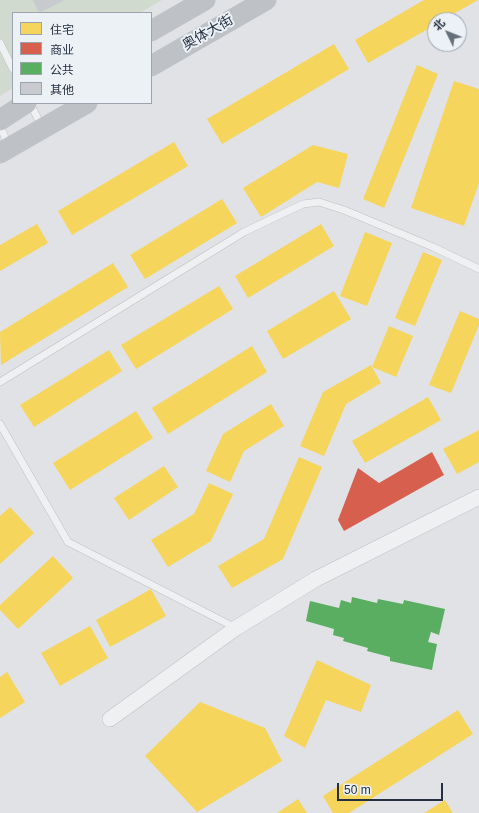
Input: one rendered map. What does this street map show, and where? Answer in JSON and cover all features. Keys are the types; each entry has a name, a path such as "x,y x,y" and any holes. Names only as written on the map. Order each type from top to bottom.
{"main road":[{"path":"152,30 205,0"},
{"name":"奥体大街","path":"152,65 266,0"},
{"path":"0,120 24,104"},
{"path":"5,151 85,104"}],"street":[{"path":"110,719 236,628 316,579 479,497"}],"lane":[{"path":"0,43 12,67"},
{"path":"30,104 43,129"},
{"path":"0,125 5,151"},
{"path":"0,382 244,232 303,204 319,202 344,210 433,247 479,269"},
{"path":"0,424 68,542 236,628"}],"shaded area":[{"path":"0,0 162,0 142,12 12,12 12,89 0,96"}],"building: 住宅":[{"path":"424,0 478,0 457,12 427,12 427,30 368,63 355,40"},
{"path":"334,44 349,69 222,144 207,119"},
{"path":"417,65 438,74 384,208 363,199"},
{"path":"454,81 479,89 479,183 464,226 411,208"},
{"path":"174,142 188,166 72,235 58,211"},
{"path":"313,145 348,154 339,188 317,182 261,217 243,188"},
{"path":"222,199 237,223 145,279 130,255"},
{"path":"37,224 48,243 0,271 0,245"},
{"path":"321,224 334,246 248,298 235,276"},
{"path":"365,232 392,243 367,306 340,296"},
{"path":"423,252 442,260 415,326 395,318"},
{"path":"113,263 128,287 1,365 0,332"},
{"path":"219,286 233,309 136,369 121,345"},
{"path":"334,291 351,319 283,359 267,331"},
{"path":"460,311 479,319 479,325 451,393 429,385"},
{"path":"389,326 413,336 396,377 372,367"},
{"path":"252,346 267,372 168,434 152,408"},
{"path":"109,350 122,371 34,427 20,405"},
{"path":"371,365 381,383 346,404 324,456 300,446 323,392"},
{"path":"428,397 441,420 365,463 352,441"},
{"path":"271,404 284,426 244,451 230,482 206,471 223,434"},
{"path":"136,411 153,438 70,490 53,463"},
{"path":"479,430 479,462 457,474 443,449"},
{"path":"299,457 322,467 283,559 232,588 218,566 264,539"},
{"path":"164,466 178,487 129,520 114,498"},
{"path":"209,483 233,494 211,541 168,567 151,540 194,514"},
{"path":"10,507 34,533 0,564 0,516"},
{"path":"53,556 73,578 18,629 0,610 0,605"},
{"path":"151,589 166,616 110,647 96,620"},
{"path":"90,626 108,658 60,686 41,653"},
{"path":"317,660 371,685 361,712 326,700 305,748 284,736"},
{"path":"7,672 25,702 0,718 0,677"},
{"path":"200,702 265,728 282,761 197,812 145,756"},
{"path":"458,710 473,734 349,813 333,813 323,796"},
{"path":"298,799 307,813 277,813"},
{"path":"445,800 453,813 424,813"}],"building: 商业":[{"path":"432,452 444,475 344,531 338,520 358,468 379,483"}],"building: 公共":[{"path":"352,597 377,603 378,599 403,604 404,600 445,609 439,635 431,632 428,642 437,644 432,670 390,661 390,657 367,651 368,648 343,641 344,638 333,635 334,629 306,621 310,601 339,608 341,600 351,603"}],"building: 其他":[{"path":"33,0 65,0 41,12 39,12"}]}
